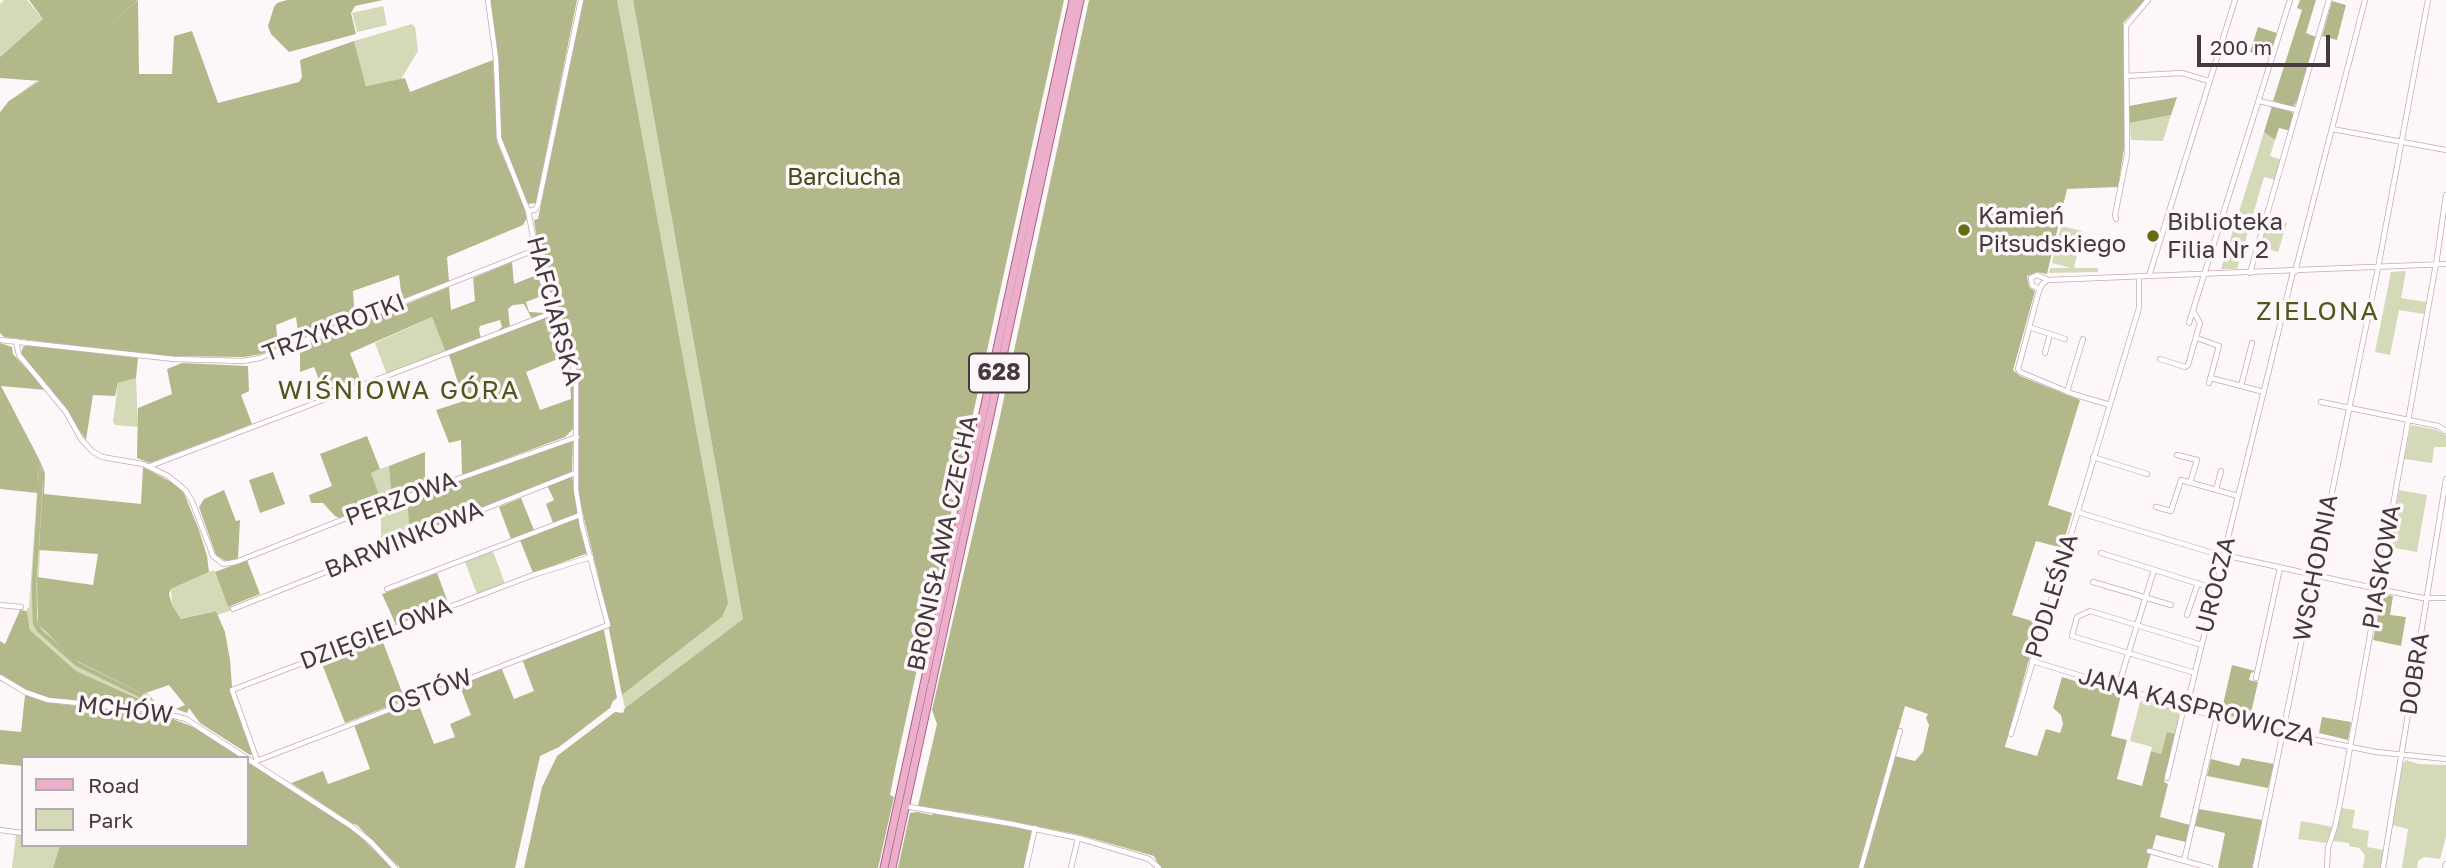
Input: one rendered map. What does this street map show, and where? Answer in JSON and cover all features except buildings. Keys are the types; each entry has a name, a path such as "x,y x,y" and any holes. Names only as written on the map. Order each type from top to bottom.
{"main road":[{"name":"BRONISŁAWA CZECHA","path":"902,806 1073,0"},
{"name":"BRONISŁAWA CZECHA","path":"902,806 1080,0"},
{"name":"628","path":"884,868 902,806"},
{"name":"628","path":"891,868 902,806"}],"street":[{"name":"HAFCIARSKA","path":"488,0 496,60 499,138 528,211 542,281 556,311 576,377 575,473 580,515 608,625"},
{"path":"528,211 536,210 538,203 581,0"},
{"path":"2116,219 2127,155 2126,26 2148,0"},
{"path":"2149,276 2235,0"},
{"path":"2189,323 2290,0"},
{"path":"2250,273 2329,0"},
{"name":"UROCZA","path":"2167,778 2365,0"},
{"name":"WSCHODNIA","path":"2255,868 2378,268 2428,0"},
{"path":"2126,75 2182,73 2209,81"},
{"path":"2259,101 2297,110"},
{"path":"2332,129 2446,150"},
{"name":"PIASKOWA","path":"2327,868 2329,841 2335,827 2350,747 2436,265 2446,194"},
{"name":"TRZYKROTKI","path":"0,340 174,359 243,361 260,358 535,250"},
{"path":"2039,289 2032,284 2033,276 2048,280 2446,264"},
{"name":"PODLEŚNA","path":"2011,734 2139,308 2140,277"},
{"path":"2048,280 2039,289 2018,369 2067,392 2110,405"},
{"path":"16,341 19,355 66,412 81,439 92,451 102,457 149,467 556,311"},
{"path":"2160,359 2185,367 2188,365 2200,323 2193,311"},
{"path":"2029,327 2065,339"},
{"path":"2045,353 2050,334"},
{"path":"2197,338 2219,346 2210,380 2264,392"},
{"path":"2067,392 2082,339"},
{"path":"2241,386 2252,343"},
{"path":"2321,402 2438,426 2446,431"},
{"name":"PERZOWA","path":"149,467 168,476 186,490 213,556 226,564 355,515 577,437"},
{"path":"2177,455 2197,460 2190,482"},
{"path":"2093,457 2147,474"},
{"path":"2216,490 2221,471"},
{"name":"BARWINKOWA","path":"233,609 575,473"},
{"name":"DOBRA","path":"2383,868 2446,479"},
{"path":"2157,507 2171,511 2181,480 2238,496"},
{"path":"2077,512 2224,555 2378,589 2428,598 2446,598"},
{"path":"387,589 580,515"},
{"path":"2101,553 2215,589"},
{"name":"DZIĘGIELOWA","path":"255,761 232,690 533,575 591,557"},
{"path":"2256,678 2280,568"},
{"path":"2118,687 2154,570"},
{"path":"2093,582 2171,605"},
{"path":"2188,615 2197,583"},
{"path":"0,605 21,607"},
{"path":"2195,673 2072,636 2077,617 2087,611 2202,645"},
{"name":"OSTÓW","path":"255,761 608,625"},
{"name":"JANA KASPROWICZA","path":"2032,661 2217,717 2283,733 2350,747 2446,759"},
{"name":"MCHÓW","path":"0,677 25,692 48,700 151,710 186,719 247,756"},
{"path":"2184,861 2217,717"},
{"path":"1861,868 1900,731"},
{"name":"MCHÓW","path":"248,757 351,826 371,842 395,868"},
{"path":"902,806 1035,828 1078,838 1149,859 1159,868"},
{"path":"1026,868 1035,828"},
{"path":"0,830 21,832"},
{"path":"1071,868 1078,838"},
{"path":"2149,851 2210,868"}],"green space":[{"path":"4,0 27,0 43,19 0,57 0,4"},
{"path":"29,0 132,0 41,81 0,78 0,57 43,19"},
{"path":"132,0 138,0 43,83 11,104 0,118 10,101 35,82 41,81"},
{"path":"138,0 139,74 172,74 174,36 192,31 218,103 299,82 302,77 300,60 354,41 366,86 405,78 410,92 493,60 497,142 523,204 527,218 523,225 447,257 449,281 402,301 399,275 353,291 355,319 299,340 296,317 276,325 278,348 261,354 244,357 161,356 4,337 0,333 0,118 11,105 43,83"},
{"path":"287,0 383,0 355,6 351,13 356,34 289,52 271,34 268,26 274,7"},
{"path":"490,0 577,0 536,203 528,204 500,138 497,46"},
{"path":"583,0 617,0 728,603 722,617 622,695 599,579 577,490 578,381 560,316 543,280 534,220 538,219"},
{"path":"617,0 633,0 743,619 625,708 622,695 722,617"},
{"name":"Barciucha","path":"633,0 1064,0 897,760 890,795 894,797 878,868 524,868 542,787 557,756 615,712 623,713 625,708 743,619"},
{"path":"1089,0 2145,0 2123,23 2125,142 2118,187 2067,189 2047,274 2037,272 2027,276 2029,287 2035,291 2013,370 2020,376 2080,400 2048,505 2072,513 2062,548 2036,541 2012,615 2039,623 2005,747 2037,756 2046,729 2060,733 2063,724 2061,715 2053,708 2062,677 2121,695 2111,736 2127,740 2117,779 2142,786 2151,751 2161,754 2167,732 2175,734 2164,782 2168,784 2160,817 2190,825 2186,842 2156,835 2147,868 1863,868 1895,756 1915,761 1923,752 1929,725 1926,718 1928,714 1905,706 1859,868 1160,868 1154,856 1080,835 918,806 937,724 932,710 999,421"},
{"path":"2300,0 2316,0 2306,33 2316,37 2298,100 2293,107 2273,101 2302,10 2297,8"},
{"path":"2332,1 2346,5 2337,40 2322,36"},
{"path":"383,6 387,25 357,32 352,13"},
{"path":"412,24 415,27 418,51 401,79 366,86 354,41"},
{"path":"2258,27 2277,33 2269,58 2250,52"},
{"path":"2177,97 2171,115 2130,123 2129,106"},
{"path":"2272,106 2292,112 2295,118 2291,131 2279,128 2275,140 2264,132"},
{"path":"2171,115 2163,141 2131,140 2130,123"},
{"path":"2264,132 2275,140 2270,156 2282,160 2276,180 2264,177 2237,269 2221,269"},
{"path":"2269,217 2287,223 2278,252 2260,246"},
{"path":"2061,226 2082,231 2074,268 2098,268 2098,272 2049,273 2050,268 2071,268 2052,263"},
{"path":"512,262 514,284 539,274 544,289 539,297 526,302 529,312 546,313 532,319 524,304 513,305 508,309 510,327 494,334 502,327 500,320 480,326 481,339 446,353 432,317 350,353 362,384 326,398 314,367 300,372 300,347 449,287 451,310 475,301 473,278"},
{"path":"2406,271 2401,298 2426,302 2424,314 2399,310 2390,355 2375,352 2391,272"},
{"path":"557,313 565,356 526,372 540,410 571,399 569,368 574,385 573,429 565,437 462,475 461,440 449,443 436,410 464,401 449,355"},
{"path":"432,317 446,353 387,375 375,343"},
{"path":"0,343 12,347 13,354 46,390 1,386 45,473 44,494 141,504 143,467 183,491 199,530 209,572 171,589 169,594 181,619 216,611 225,632 230,660 230,689 253,754 250,755 200,723 189,708 187,713 176,709 185,705 169,685 143,694 73,659 38,624 37,577 93,585 98,554 39,550 42,470 0,392"},
{"path":"27,345 138,358 136,378 118,383 115,396 93,395 86,440 50,388 21,354 23,347"},
{"path":"182,363 248,366 249,391 241,395 252,424 150,463 137,458 138,408 172,394 167,369"},
{"path":"136,378 138,427 115,425 113,422 118,383"},
{"path":"0,392 42,470 37,617 44,632 79,663 143,694 147,693 163,709 152,709 148,703 76,671 30,630 27,608 38,475 34,459 0,399"},
{"path":"0,399 34,459 38,475 38,493 0,489"},
{"path":"2411,425 2437,430 2446,435 2446,447 2434,447 2432,463 2404,459"},
{"path":"367,436 380,469 371,473 382,503 341,519 323,503 311,503 309,495 332,486 320,454"},
{"path":"573,439 572,472 410,536 407,499"},
{"path":"425,452 425,487 397,498 391,493 389,466"},
{"path":"389,466 391,493 397,498 382,503 370,472"},
{"path":"273,472 285,504 260,513 249,480"},
{"path":"572,476 578,514 553,523 546,504 554,500 547,485"},
{"path":"224,490 236,521 240,520 238,558 227,562 216,555 199,507 204,499"},
{"path":"2399,490 2427,495 2417,552 2389,547"},
{"path":"521,498 534,530 511,539 499,507"},
{"path":"407,499 410,536 381,549 381,508"},
{"path":"579,517 588,553 533,573 520,540"},
{"path":"493,551 505,584 477,594 465,562"},
{"path":"247,560 260,594 228,607 215,572"},
{"path":"214,570 228,607 231,606 232,610 217,615 215,611 181,619 172,605 171,589"},
{"path":"437,573 449,605 396,625 382,594"},
{"path":"2382,594 2393,596 2390,615 2406,617 2401,646 2373,640"},
{"path":"20,610 27,611 30,630 76,671 148,703 152,709 49,698 26,690 0,674 0,641 5,644"},
{"path":"604,630 617,698 610,708 559,747 540,756 515,868 400,868 357,825 291,783 323,771 328,784 370,769 354,725 417,700 434,744 455,737 450,724 471,715 459,684 501,667 514,699 534,691 522,659"},
{"path":"381,637 405,700 345,723 320,659"},
{"path":"2232,665 2255,671 2251,673 2249,680 2258,682 2249,722 2221,713"},
{"path":"25,695 59,704 163,715 198,729 241,756 21,756 21,766 0,764 0,730 21,732"},
{"path":"2146,698 2181,710 2176,735 2167,733 2161,754 2151,751 2152,747 2130,741 2140,702"},
{"path":"2322,717 2351,722 2348,740 2319,733"},
{"path":"2242,758 2274,764 2268,788 2207,776 2211,759 2239,766"},
{"path":"2406,760 2419,764 2446,765 2446,836 2440,859 2424,857 2418,861 2417,868 2402,868 2408,829 2392,825 2403,763"},
{"path":"248,761 352,828 392,868 53,868 59,847 248,847"},
{"path":"2342,808 2355,810 2352,828 2369,831 2367,847 2384,850 2380,868 2363,868 2365,855 2359,848 2349,846 2349,843 2333,841"},
{"path":"2199,809 2262,820 2252,868 2218,868 2225,833 2195,826"},
{"path":"910,813 1032,830 1024,868 898,868"},
{"path":"2301,821 2333,827 2326,843 2298,839"},
{"path":"16,835 21,835 21,847 59,847 53,868 12,868"}],"waterway":[{"path":"0,116 10,103 44,81 134,0"},
{"path":"0,395 41,475 34,584 35,623 39,630 77,664 150,700 155,708 149,756"},
{"path":"115,868 120,847"}],"place":[{"name":"Kamień Piłsudskiego","path":"1964,230"},
{"name":"Biblioteka Filia Nr 2","path":"2153,236"}],"district":[{"name":"ZIELONA","path":"2318,312"},
{"name":"WIŚNIOWA GÓRA","path":"399,391"}]}
